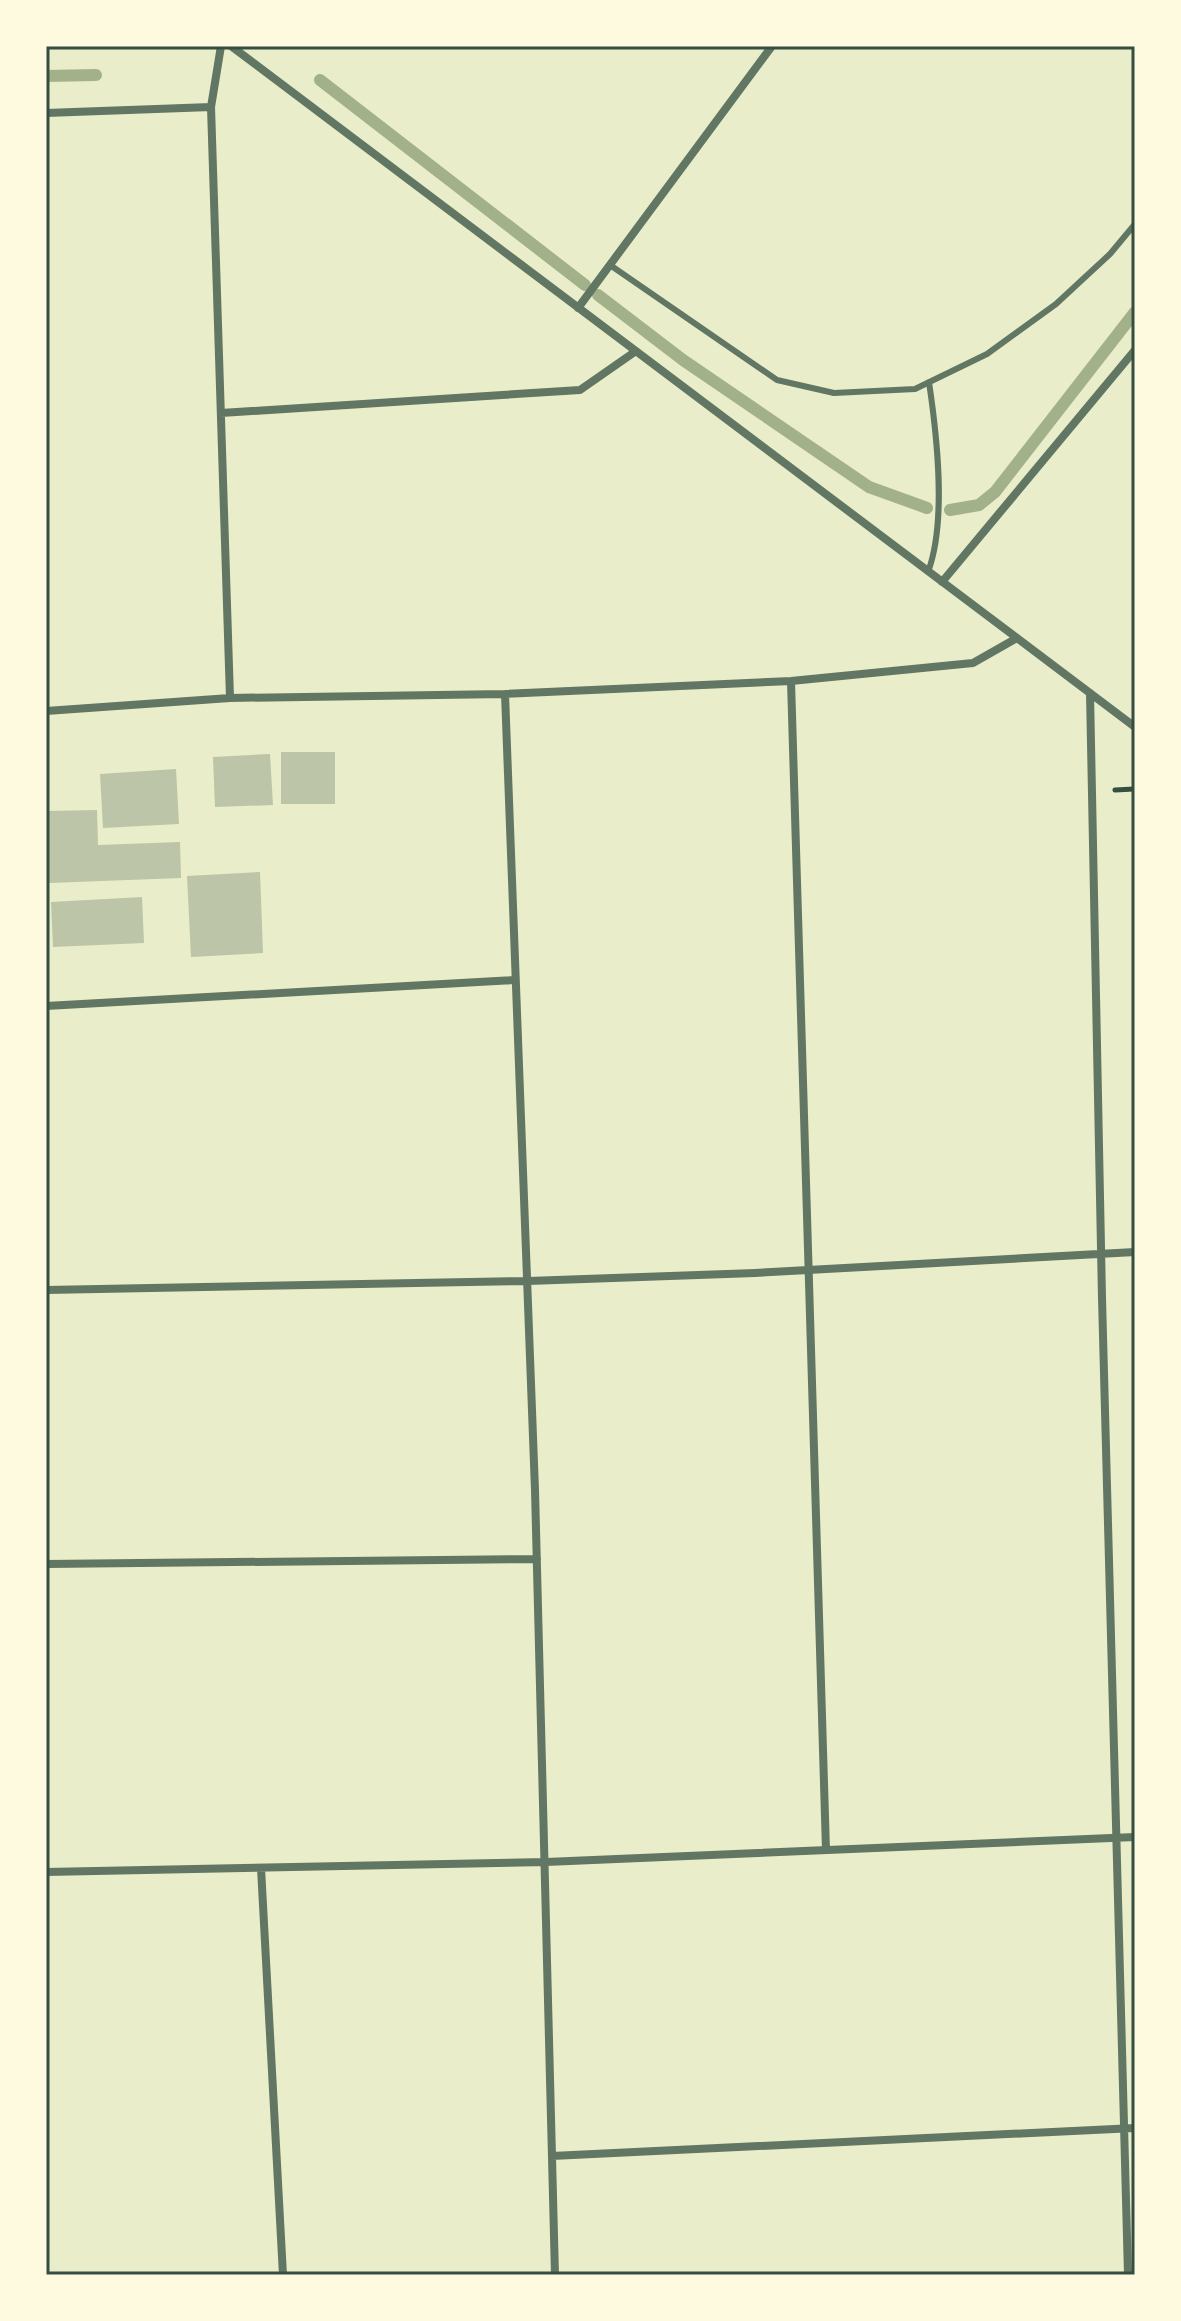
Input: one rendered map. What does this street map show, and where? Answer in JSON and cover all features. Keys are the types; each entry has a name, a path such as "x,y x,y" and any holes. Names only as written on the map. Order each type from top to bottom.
{"street":[{"path":"221,46 211,107 230,698"},
{"path":"231,46 1135,727"},
{"path":"578,308 772,46"},
{"path":"46,113 211,107"},
{"path":"942,582 1135,350"},
{"path":"221,413 580,390 636,351"},
{"path":"46,711 230,698 505,694 791,681 973,663 1017,638"},
{"path":"791,681 826,1850"},
{"path":"1090,693 1101,1253 1128,2275"},
{"path":"505,694 537,1559 555,2275"},
{"path":"46,1006 514,980"},
{"path":"46,1290 528,1281 809,1271 1135,1252"},
{"path":"46,1564 537,1559"},
{"path":"46,1872 546,1862 1135,1837"},
{"path":"261,1868 283,2275"},
{"path":"552,2156 1135,2128"}],"lane":[{"path":"610,265 777,380 834,393 915,389 987,354 1056,304 1110,254 1135,224"},
{"path":"928,572 938,536 936,445 929,382"}],"building":[{"path":"281,752 335,752 335,804 281,804"},
{"path":"270,754 273,805 215,807 213,757"},
{"path":"176,769 179,824 103,828 100,774"},
{"path":"97,810 98,845 180,842 181,878 49,883 47,811"},
{"path":"260,872 263,953 191,957 187,876"},
{"path":"142,897 144,943 53,947 51,902"}],"waterway":[{"path":"46,76 96,75"},
{"path":"320,80 585,285"},
{"path":"598,295 683,360 869,487 927,508"},
{"path":"950,510 979,505 995,492 1135,312"}]}
